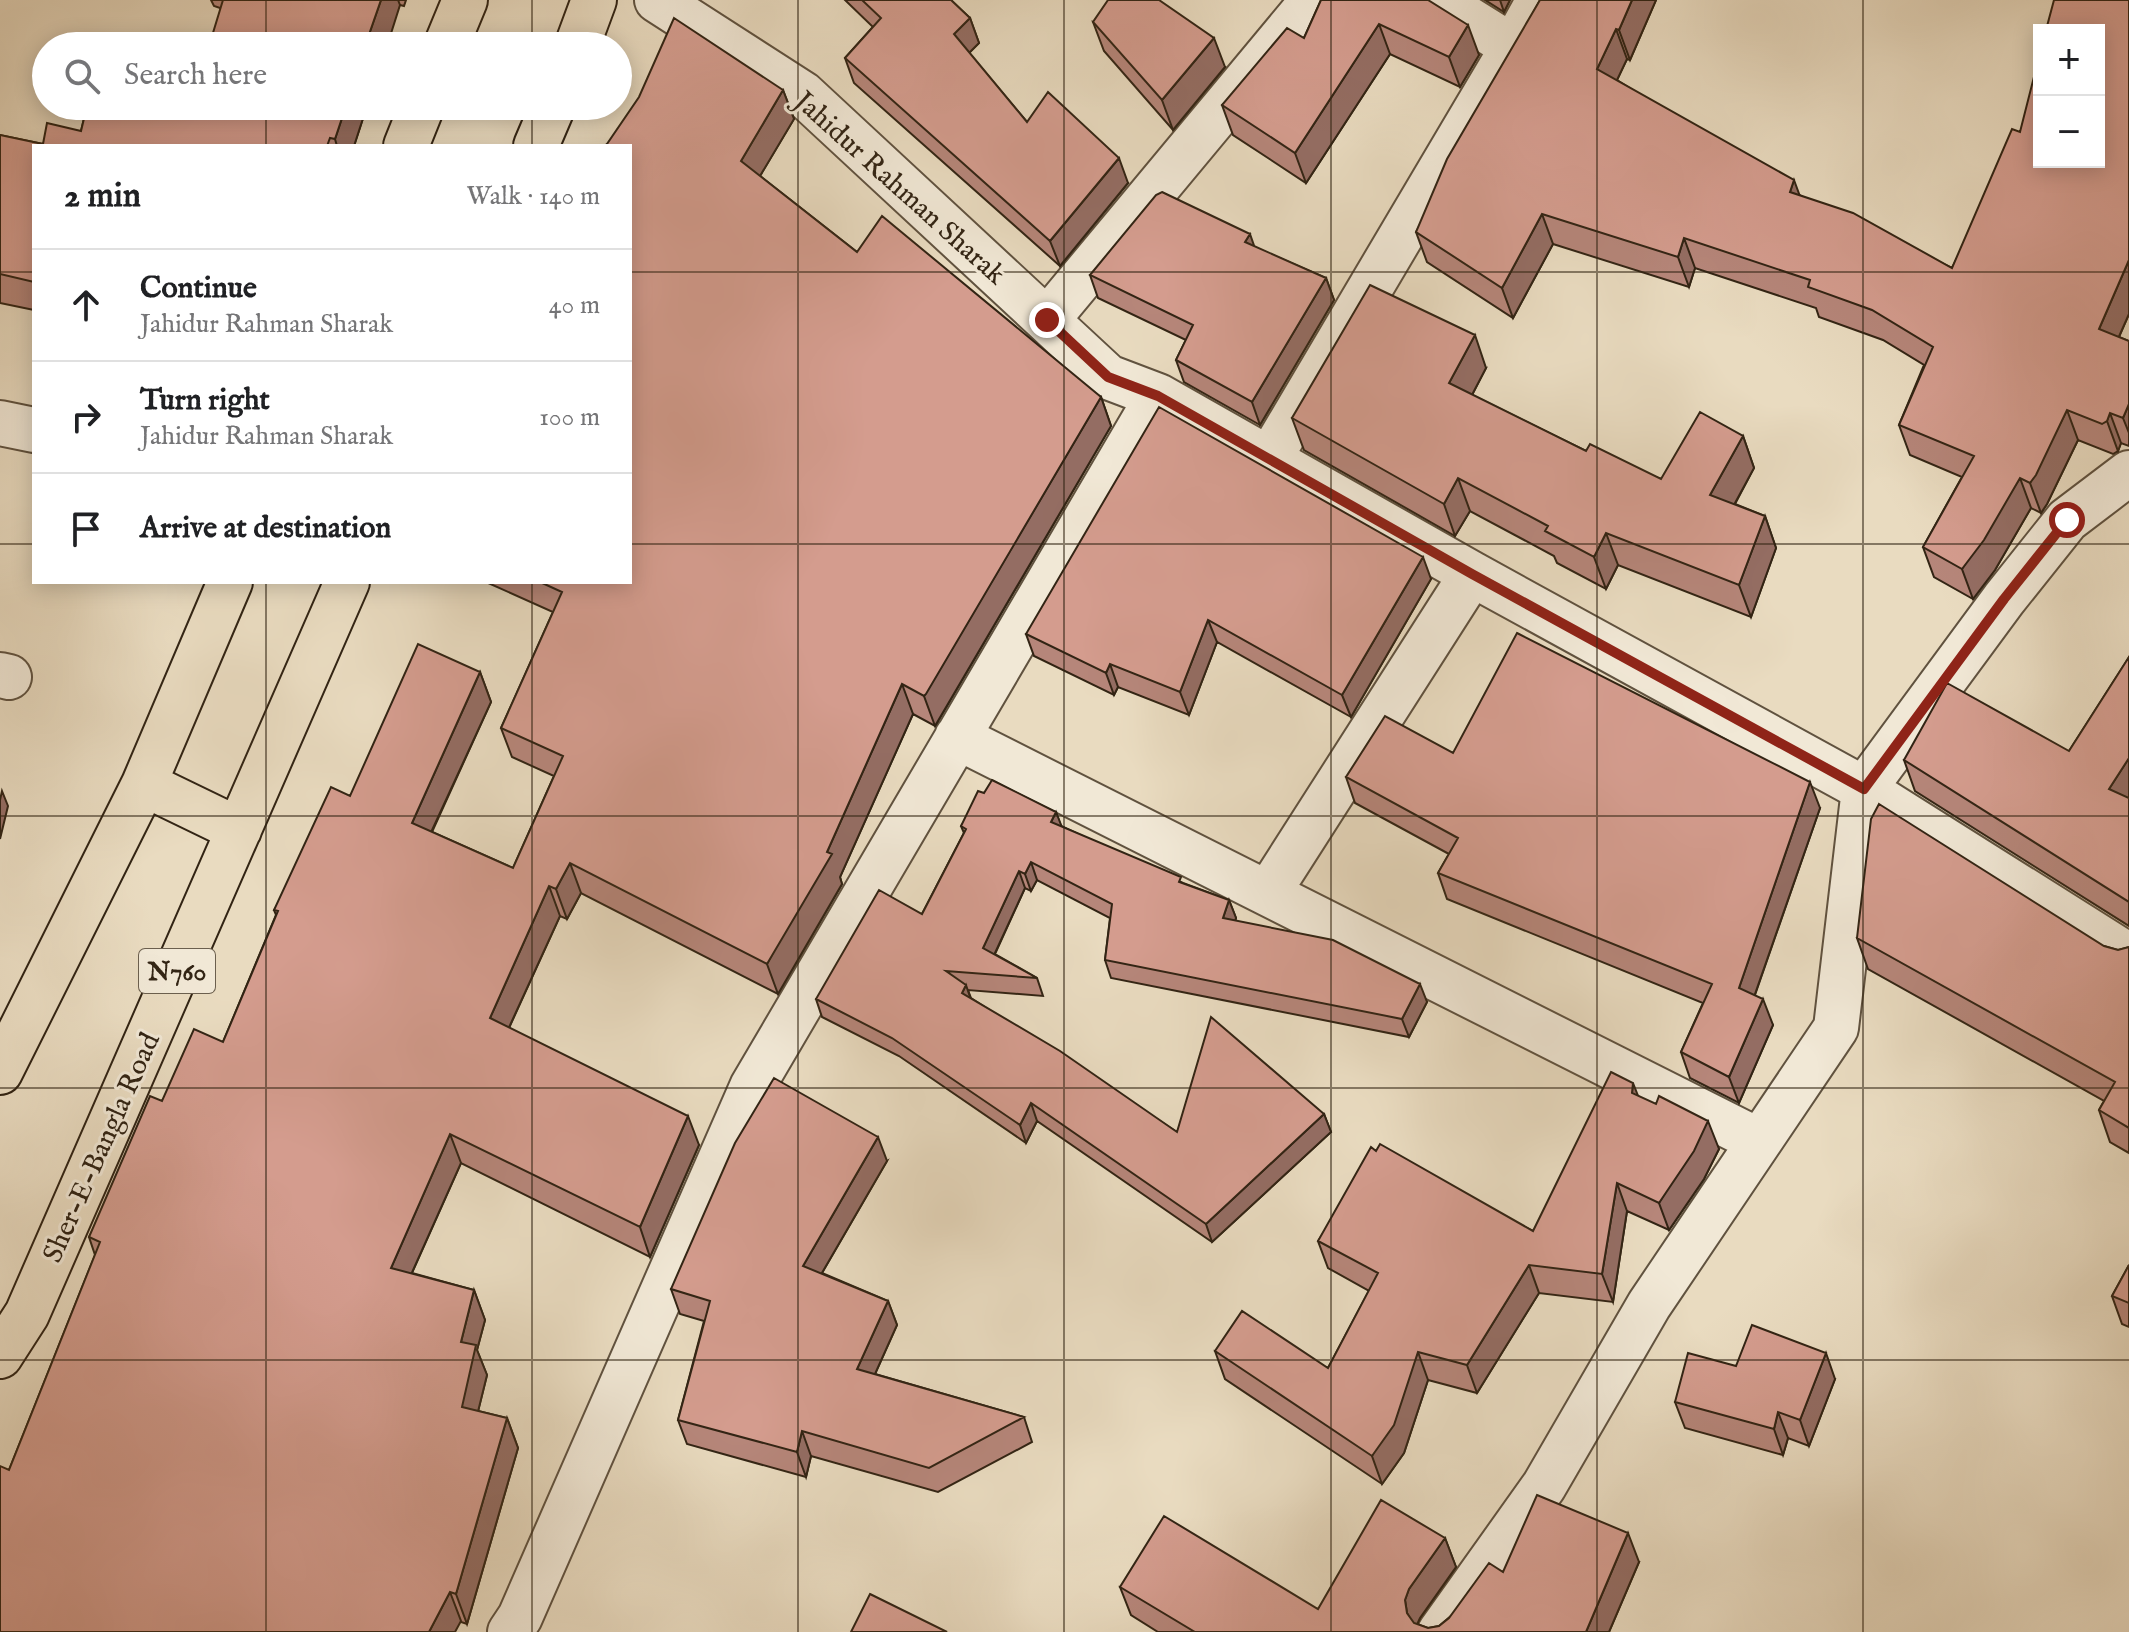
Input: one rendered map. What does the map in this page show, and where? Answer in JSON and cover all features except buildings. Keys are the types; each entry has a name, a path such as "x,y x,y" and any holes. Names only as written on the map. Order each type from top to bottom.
{"highway":[{"path":"452,32 465,0"},
{"path":"582,32 594,0"},
{"path":"407,144 416,120"},
{"path":"537,144 547,120"},
{"path":"0,1072 144,784 229,584"},
{"name":"Sher-E-Bangla Road","path":"0,1356 27,1314 346,584"},
{"path":"144,784 239,830"}],"street":[{"name":"Jahidur Rahman Sharak","path":"657,0 803,94 1108,377 1158,396 1472,574 1864,789 2129,956"},
{"path":"1047,320 1313,0"},
{"path":"1438,0 1513,47"},
{"path":"1269,459 1539,0"},
{"path":"510,1632 520,1617 752,1087 1158,396"},
{"path":"0,423 32,430"},
{"path":"1440,1632 1544,1486 1649,1305 1836,1028 1864,789 2004,599 2067,520 2129,473"},
{"path":"1268,893 1472,574"},
{"path":"957,737 1759,1141"}],"route":[{"path":"1047,320 1108,377 1158,396 1472,574 1864,789 2004,599 2067,520"}]}
